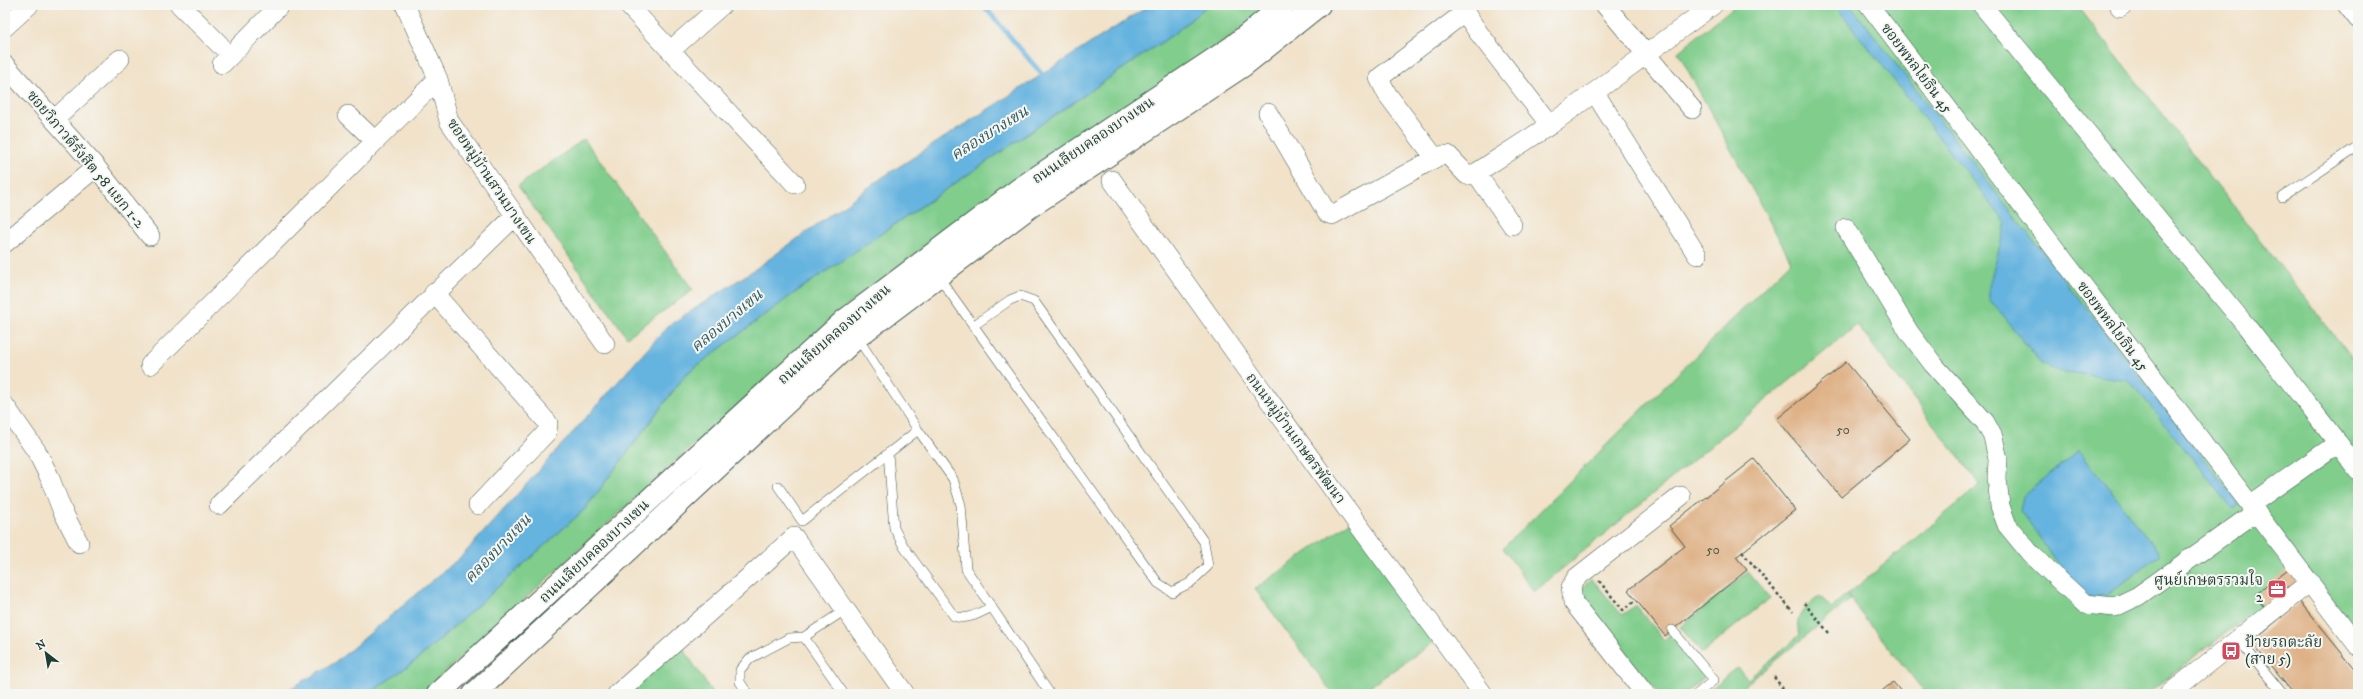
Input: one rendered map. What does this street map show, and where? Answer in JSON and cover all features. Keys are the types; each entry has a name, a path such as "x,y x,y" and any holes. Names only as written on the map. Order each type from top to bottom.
{"main road":[{"name":"ถนนเลียบคลองบางเขน","path":"438,694 844,321 1018,190 1231,48 1284,5"},
{"name":"ถนนเลียบคลองบางเขน","path":"474,694 857,337 1031,206 1244,65 1319,5"}],"street":[{"path":"5,27 29,5"},
{"path":"180,5 220,44"},
{"path":"222,64 280,5"},
{"name":"ซอยหมู่บ้านสวนบางเขน","path":"405,5 438,78 449,121 605,344"},
{"path":"628,5 672,50 796,184"},
{"path":"672,50 722,5"},
{"path":"1606,5 1692,109"},
{"path":"1268,113 1327,213 1332,215 1435,158 1448,155 1467,175 1476,173 1550,125 1647,56 1713,5"},
{"name":"ซอยพหลโยธิน 45","path":"1869,5 2358,646"},
{"path":"1982,5 2242,321 2358,470"},
{"path":"2348,5 2358,18"},
{"path":"1435,158 1387,94 1379,78 1462,9 1550,125"},
{"path":"54,120 120,59"},
{"name":"ซอยวิภาวดีรังสิต 58 แยก 1-2","path":"5,65 96,166 150,236"},
{"path":"150,365 438,78"},
{"path":"1595,93 1697,255"},
{"path":"348,115 375,141"},
{"path":"5,244 96,166"},
{"path":"1476,173 1512,225"},
{"name":"ถนนหมู่บ้านเกษตรพัฒนา","path":"1112,180 1354,520 1483,694"},
{"path":"219,505 434,293 515,216"},
{"path":"1846,228 1909,332 1933,364 1985,422 1993,437 1998,460 1997,478 2000,506 2007,525 2030,553 2085,604 2115,607 2138,596 2338,443"},
{"path":"434,293 548,423 547,432 478,505"},
{"path":"5,406 37,452 49,476 62,510 79,543"},
{"path":"1645,694 1573,602 1571,588 1574,582 1589,569 1681,496"},
{"path":"617,694 794,537 905,694"},
{"path":"2169,694 2310,582"}],"lane":[{"path":"2282,197 2358,146"},
{"path":"938,276 973,326 1158,583 1172,592 1190,583 1208,566 1204,542 1034,301 1020,296 1010,300 973,326"},
{"path":"857,337 918,430 954,479 961,505 966,569 1050,694"},
{"path":"778,486 802,521 918,430"},
{"path":"888,453 894,528 904,548 954,616 961,618 970,617 992,608"},
{"path":"748,694 740,682 740,670 749,659 789,638 804,638 845,610"},
{"path":"1672,630 1714,680 1697,694"},
{"path":"804,638 844,694"},
{"path":"2238,640 2283,694"}],"path":[{"path":"1742,552 1793,612"},
{"path":"1589,569 1623,610 1636,600"},
{"path":"1804,603 1830,633"},
{"path":"1774,678 1787,694"}],"green space":[{"path":"1208,5 1270,5 1230,38 941,234 838,313 421,694 369,694 419,658 585,509 686,374 793,294 1175,33"},
{"path":"1736,5 2077,5 2358,366 2358,616 2349,624 2308,570 2147,694 1926,694 1847,595 1980,485 1857,325 1534,592 1503,548 1791,261 1678,52"},
{"path":"584,139 693,290 627,337 518,186"},
{"path":"1354,519 1437,640 1359,694 1333,694 1255,589"},
{"path":"1748,572 1770,598 1702,653 1680,627"},
{"path":"1592,579 1622,615 1636,605 1664,640 1671,634 1706,676 1684,694 1659,694 1576,593"},
{"path":"1846,595 1850,600 1734,694 1704,694 1737,668 1748,679 1800,635 1798,628 1799,617 1805,608 1820,596 1831,608"},
{"path":"679,642 713,694 620,694"}],"water":[{"name":"คลองบางเขน","path":"1150,5 1208,5 1175,33 793,294 686,374 585,509 419,658 369,694 281,694 336,662 464,554 668,326 754,270 883,177"},
{"path":"1835,5 1850,5 2239,504 2233,509 2129,380 2057,371 2042,364 1989,299 1989,286 2006,223"},
{"path":"2079,450 2160,554 2107,596 2083,597 2020,511 2023,496"}],"building":[{"path":"1846,362 1910,439 1841,497 1777,419"},
{"path":"1754,459 1795,510 1736,557 1747,570 1665,636 1628,590 1685,546 1669,526"},
{"name":"ศูนย์เกษตรรวมใจ 2","path":"2288,569 2300,583 2266,610 2255,595"},
{"path":"2300,602 2358,673 2358,694 2294,694 2251,642"},
{"path":"1893,682 1903,694 1878,694"}],"waterway":[{"path":"983,5 1046,79"}],"place":[{"name":"ศูนย์เกษตรรวมใจ 2","path":"2277,589"},
{"name":"ป้ายรถตะลัย (สาย 5)","path":"2231,651"}]}
